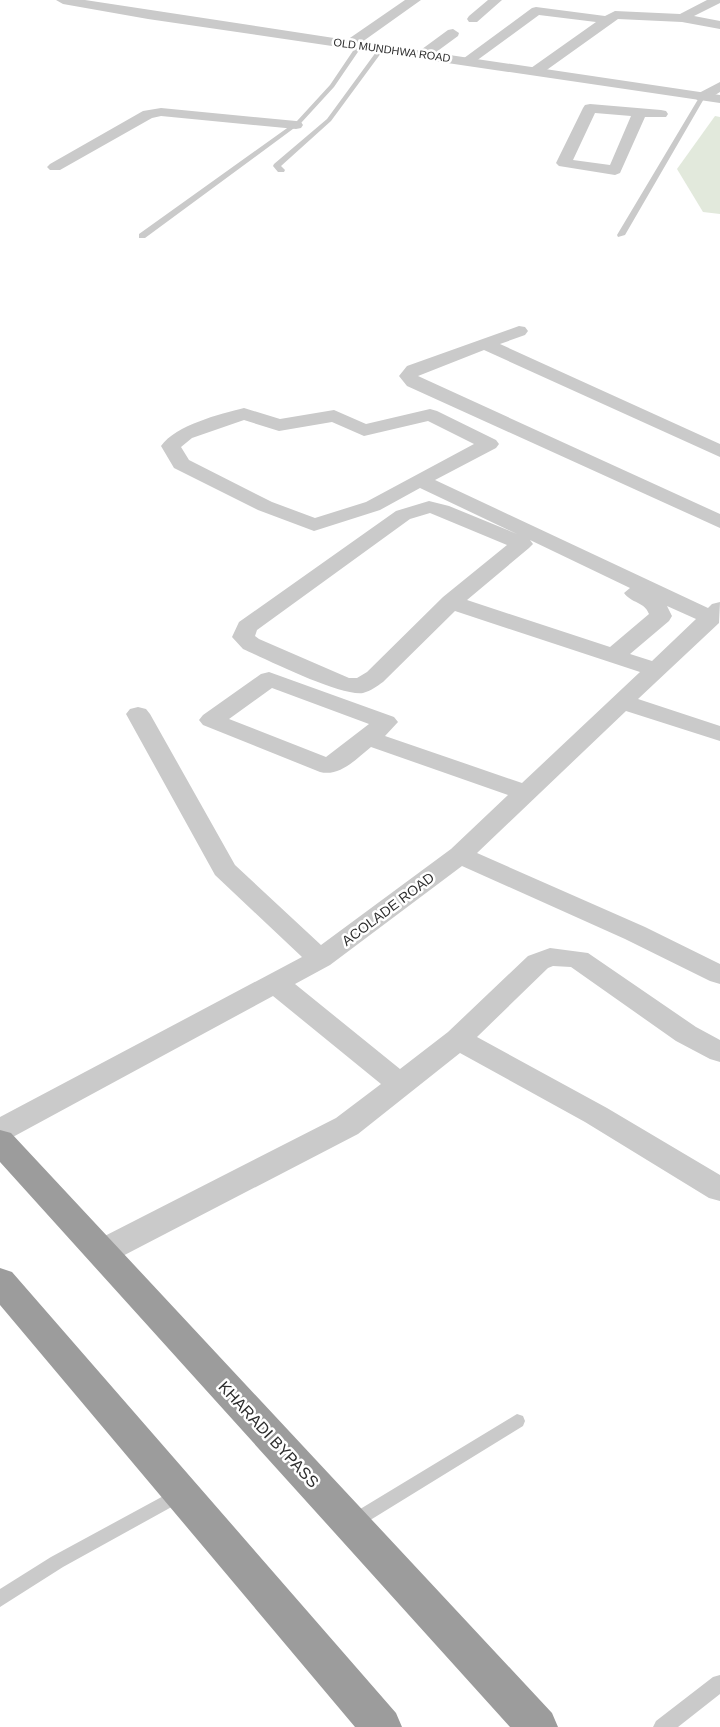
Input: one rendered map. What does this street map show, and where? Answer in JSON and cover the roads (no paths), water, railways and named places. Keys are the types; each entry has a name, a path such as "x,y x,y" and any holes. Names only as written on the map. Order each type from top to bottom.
{"highway":[{"name":"KHARADI BYPASS","path":"0,1141 538,1727"},
{"path":"0,1282 380,1727"}],"street":[{"name":"OLD MUNDHWA ROAD","path":"63,0 720,99"},
{"path":"355,45 414,0"},
{"path":"474,18 496,0"},
{"path":"682,18 716,0"},
{"path":"562,13 575,4"},
{"path":"467,61 530,14 541,11 606,20"},
{"path":"536,71 615,15 682,18 720,25"},
{"path":"423,55 453,33"},
{"path":"702,97 720,86"},
{"path":"652,129 673,92"},
{"path":"640,112 614,170 564,163 590,108 640,112 662,114"},
{"path":"55,167 148,114 161,112 296,125"},
{"path":"620,183 638,152"},
{"path":"519,331 413,370 408,376 414,382 720,522"},
{"path":"485,344 720,451"},
{"path":"244,414 278,425 334,416 364,430 430,414 490,444 419,480 373,506 314,524 265,506 181,464 171,446 184,434 244,414"},
{"path":"419,480 716,613"},
{"path":"522,544 452,602 375,677 361,686 344,684 251,644 243,636 246,627 403,515 429,507 442,510 522,544 651,600 659,608 661,616 614,656"},
{"path":"452,602 656,670"},
{"name":"ACOLADE ROAD","path":"0,1130 320,959 460,855 716,613"},
{"path":"269,679 386,722 368,738 329,767 211,720 269,679"},
{"path":"622,702 720,734"},
{"path":"138,714 224,869 320,959"},
{"path":"368,738 526,793"},
{"path":"460,855 635,933 720,975"},
{"path":"102,1252 346,1126 458,1039 538,962 550,957 578,959 686,1034 720,1052"},
{"path":"275,983 400,1084"},
{"path":"458,1039 596,1115 720,1190"}],"lane":[{"path":"142,236 296,125 322,98 355,45"},
{"path":"281,170 277,166 330,120 345,96 381,49"},
{"path":"622,235 702,97"},
{"path":"351,1524 517,1421"},
{"path":"0,1599 57,1562 180,1494"},
{"path":"663,1727 720,1683"}]}
